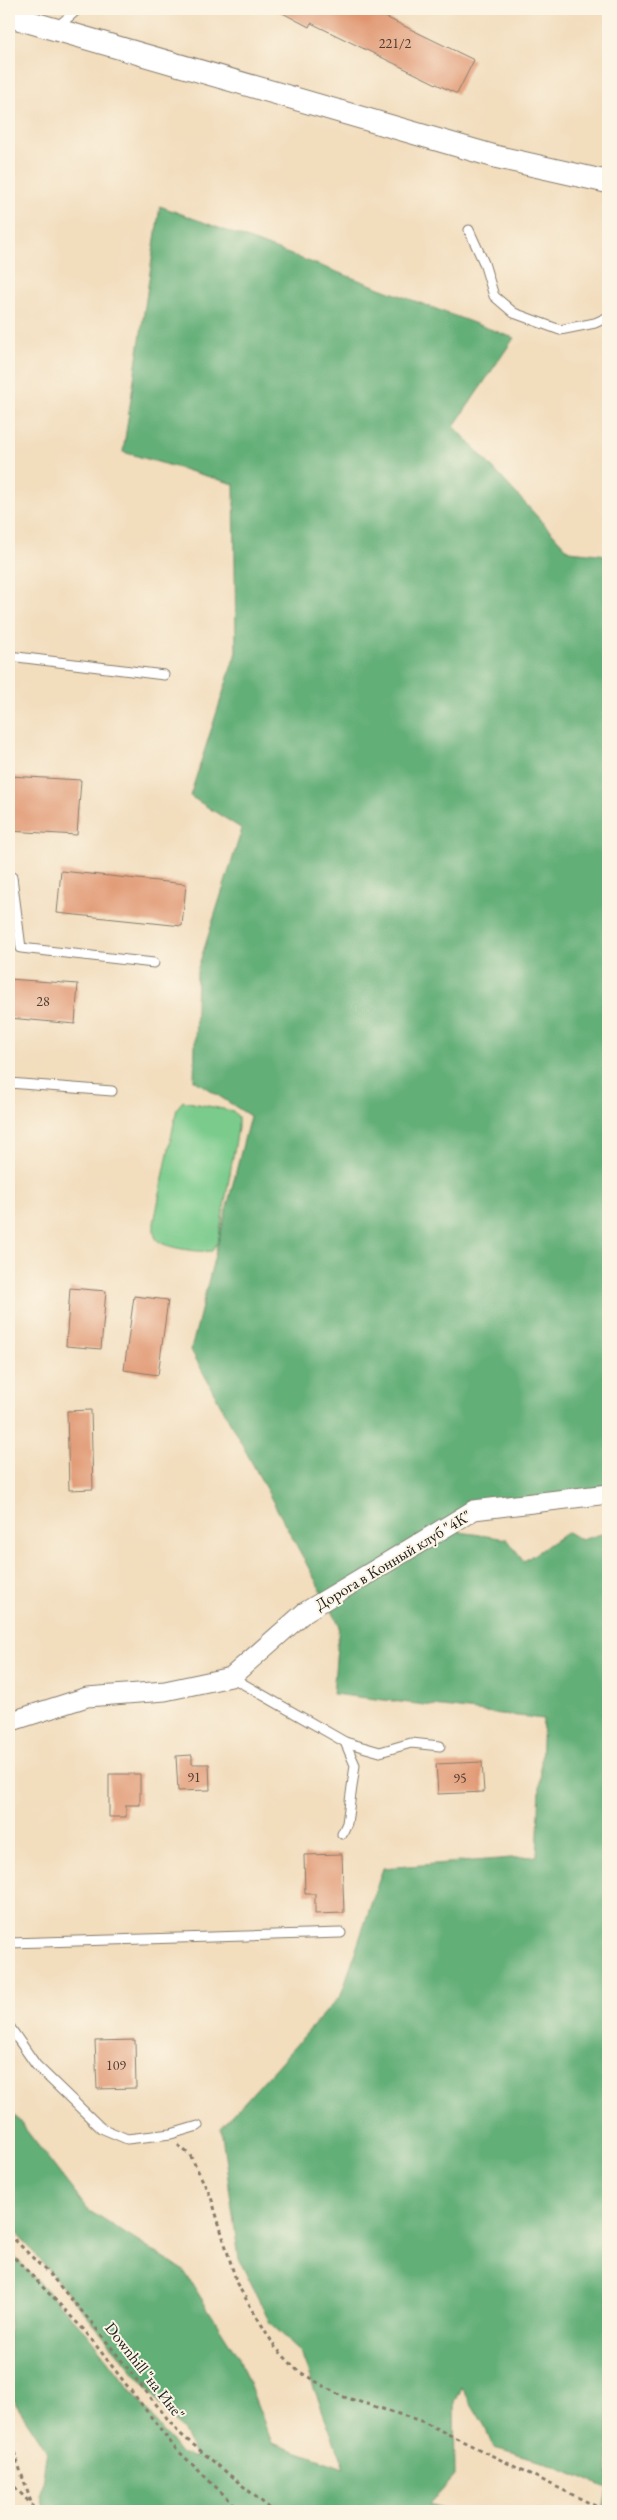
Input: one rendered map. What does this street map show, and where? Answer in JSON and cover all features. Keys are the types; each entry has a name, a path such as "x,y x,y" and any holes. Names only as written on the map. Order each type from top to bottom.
{"street":[{"path":"9,16 497,157 608,182"},
{"name":"Дорога в Конный клуб \"4К\"","path":"231,1677 305,1612 474,1510 608,1494"},
{"path":"9,1722 87,1697 165,1691 231,1677"}],"lane":[{"path":"54,30 78,9"},
{"path":"468,230 484,264 494,296 514,313 560,330 595,324 608,317"},
{"path":"9,656 164,675"},
{"path":"9,876 12,876 21,948 154,962"},
{"path":"9,1083 112,1092"},
{"path":"231,1677 345,1742 380,1752 411,1743 440,1746"},
{"path":"342,1834 347,1823 355,1766 345,1742"},
{"path":"9,1943 341,1933"},
{"path":"9,2026 36,2065 101,2128 128,2139 166,2135 198,2126"}],"path":[{"path":"166,2135 190,2155 211,2198 237,2284 276,2347 298,2371 341,2396 421,2421 606,2511"},
{"name":"Downhill \"на Ине\"","path":"9,2234 54,2278 86,2315 178,2432 273,2511"},
{"path":"9,2252 85,2331 175,2448 241,2511"},
{"path":"9,2437 34,2509"},
{"path":"9,2481 34,2509"}],"green space":[{"path":"160,206 514,338 454,426 569,551 608,555 608,1490 456,1511 460,1532 507,1539 524,1561 568,1532 581,1540 608,1532 608,2511 603,2511 607,2488 543,2461 494,2448 483,2423 461,2387 454,2403 455,2476 430,2504 452,2511 44,2511 40,2495 47,2451 9,2394 9,2251 85,2331 180,2453 195,2458 183,2431 9,2223 9,2108 88,2210 184,2271 239,2358 272,2443 344,2468 300,2351 270,2323 239,2259 221,2128 341,1995 383,1868 537,1856 543,1719 333,1694 339,1624 191,1350 250,1116 194,1080 197,971 242,829 190,796 236,652 234,484 123,452"},
{"path":"183,1101 233,1111 238,1117 238,1128 218,1242 212,1251 192,1251 176,1248 162,1244 156,1239 155,1235 154,1223 177,1108"}],"building":[{"path":"275,9 369,9 474,60 457,94 311,23 309,27"},
{"path":"9,776 81,780 77,835 9,831"},
{"path":"61,871 186,884 182,926 57,913"},
{"path":"9,979 78,984 75,1024 9,1018"},
{"path":"70,1288 106,1291 101,1349 66,1346"},
{"path":"134,1296 168,1300 158,1375 124,1370"},
{"path":"91,1410 93,1489 69,1490 67,1411"},
{"path":"192,1755 192,1764 209,1764 210,1790 178,1791 176,1756"},
{"path":"482,1762 484,1792 438,1794 436,1764"},
{"path":"109,1774 140,1774 140,1805 126,1805 126,1817 109,1817"},
{"path":"342,1854 344,1913 315,1914 315,1894 305,1894 304,1855"},
{"path":"135,2040 136,2088 97,2089 95,2041"}]}
